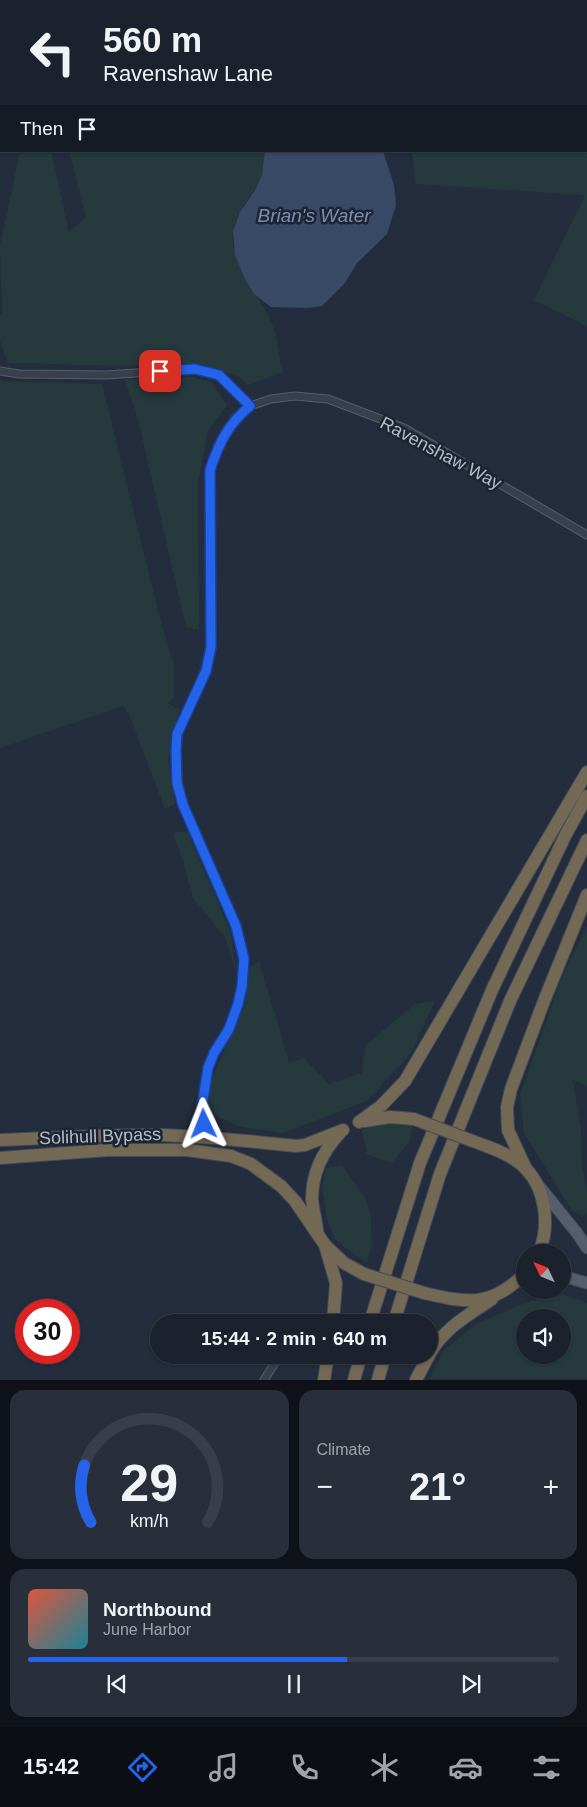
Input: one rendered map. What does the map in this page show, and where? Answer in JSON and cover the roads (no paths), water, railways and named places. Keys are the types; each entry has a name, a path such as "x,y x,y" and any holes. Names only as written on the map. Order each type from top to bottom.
{"highway":[{"path":"334,1314 336,1283 321,1240 312,1200 314,1181 326,1149 343,1130 381,1106 405,1081 587,772"},
{"path":"373,1314 420,1163 492,990 566,834 587,796"},
{"path":"397,1314 444,1165 510,1001 587,840"},
{"path":"526,1169 508,1130 507,1107 511,1089 540,1010 587,895"},
{"path":"358,1122 390,1117 414,1119 508,1155 526,1169 538,1184 544,1208 545,1223 541,1244"},
{"name":"Solihull Bypass","path":"0,1140 156,1135 204,1136 296,1146 343,1130"},
{"name":"Solihull Bypass","path":"0,1158 107,1150 187,1150 231,1156 250,1164 281,1186 294,1201 321,1240"},
{"path":"321,1240 344,1263 364,1274 424,1293 457,1300 474,1300 486,1298 514,1287"},
{"path":"438,1343 453,1326 514,1287"},
{"path":"324,1380 327,1364"},
{"path":"354,1380 358,1364"},
{"path":"378,1380 382,1364"},
{"path":"416,1380 424,1364"}],"main road":[{"path":"538,1184 587,1248"},
{"path":"571,1279 587,1283"}],"street":[{"path":"0,370 19,374 106,375 195,369 219,375 250,406"},
{"name":"Ravenshaw Way","path":"204,1136 202,1106 208,1068 214,1053 229,1029 238,1004 242,986 244,959 236,926 226,899 183,805 177,783 177,734 206,671 211,647 210,470 218,445 236,417 250,406 271,398 295,396 328,399 404,428 587,535"},
{"path":"264,1380 274,1364"}],"water":[{"name":"Brian's Water","path":"265,152 383,152 384,154 394,185 396,205 387,234 357,263 345,283 322,306 308,308 271,307 254,294 245,279 235,255 233,231 240,212 255,190 262,175"}]}
